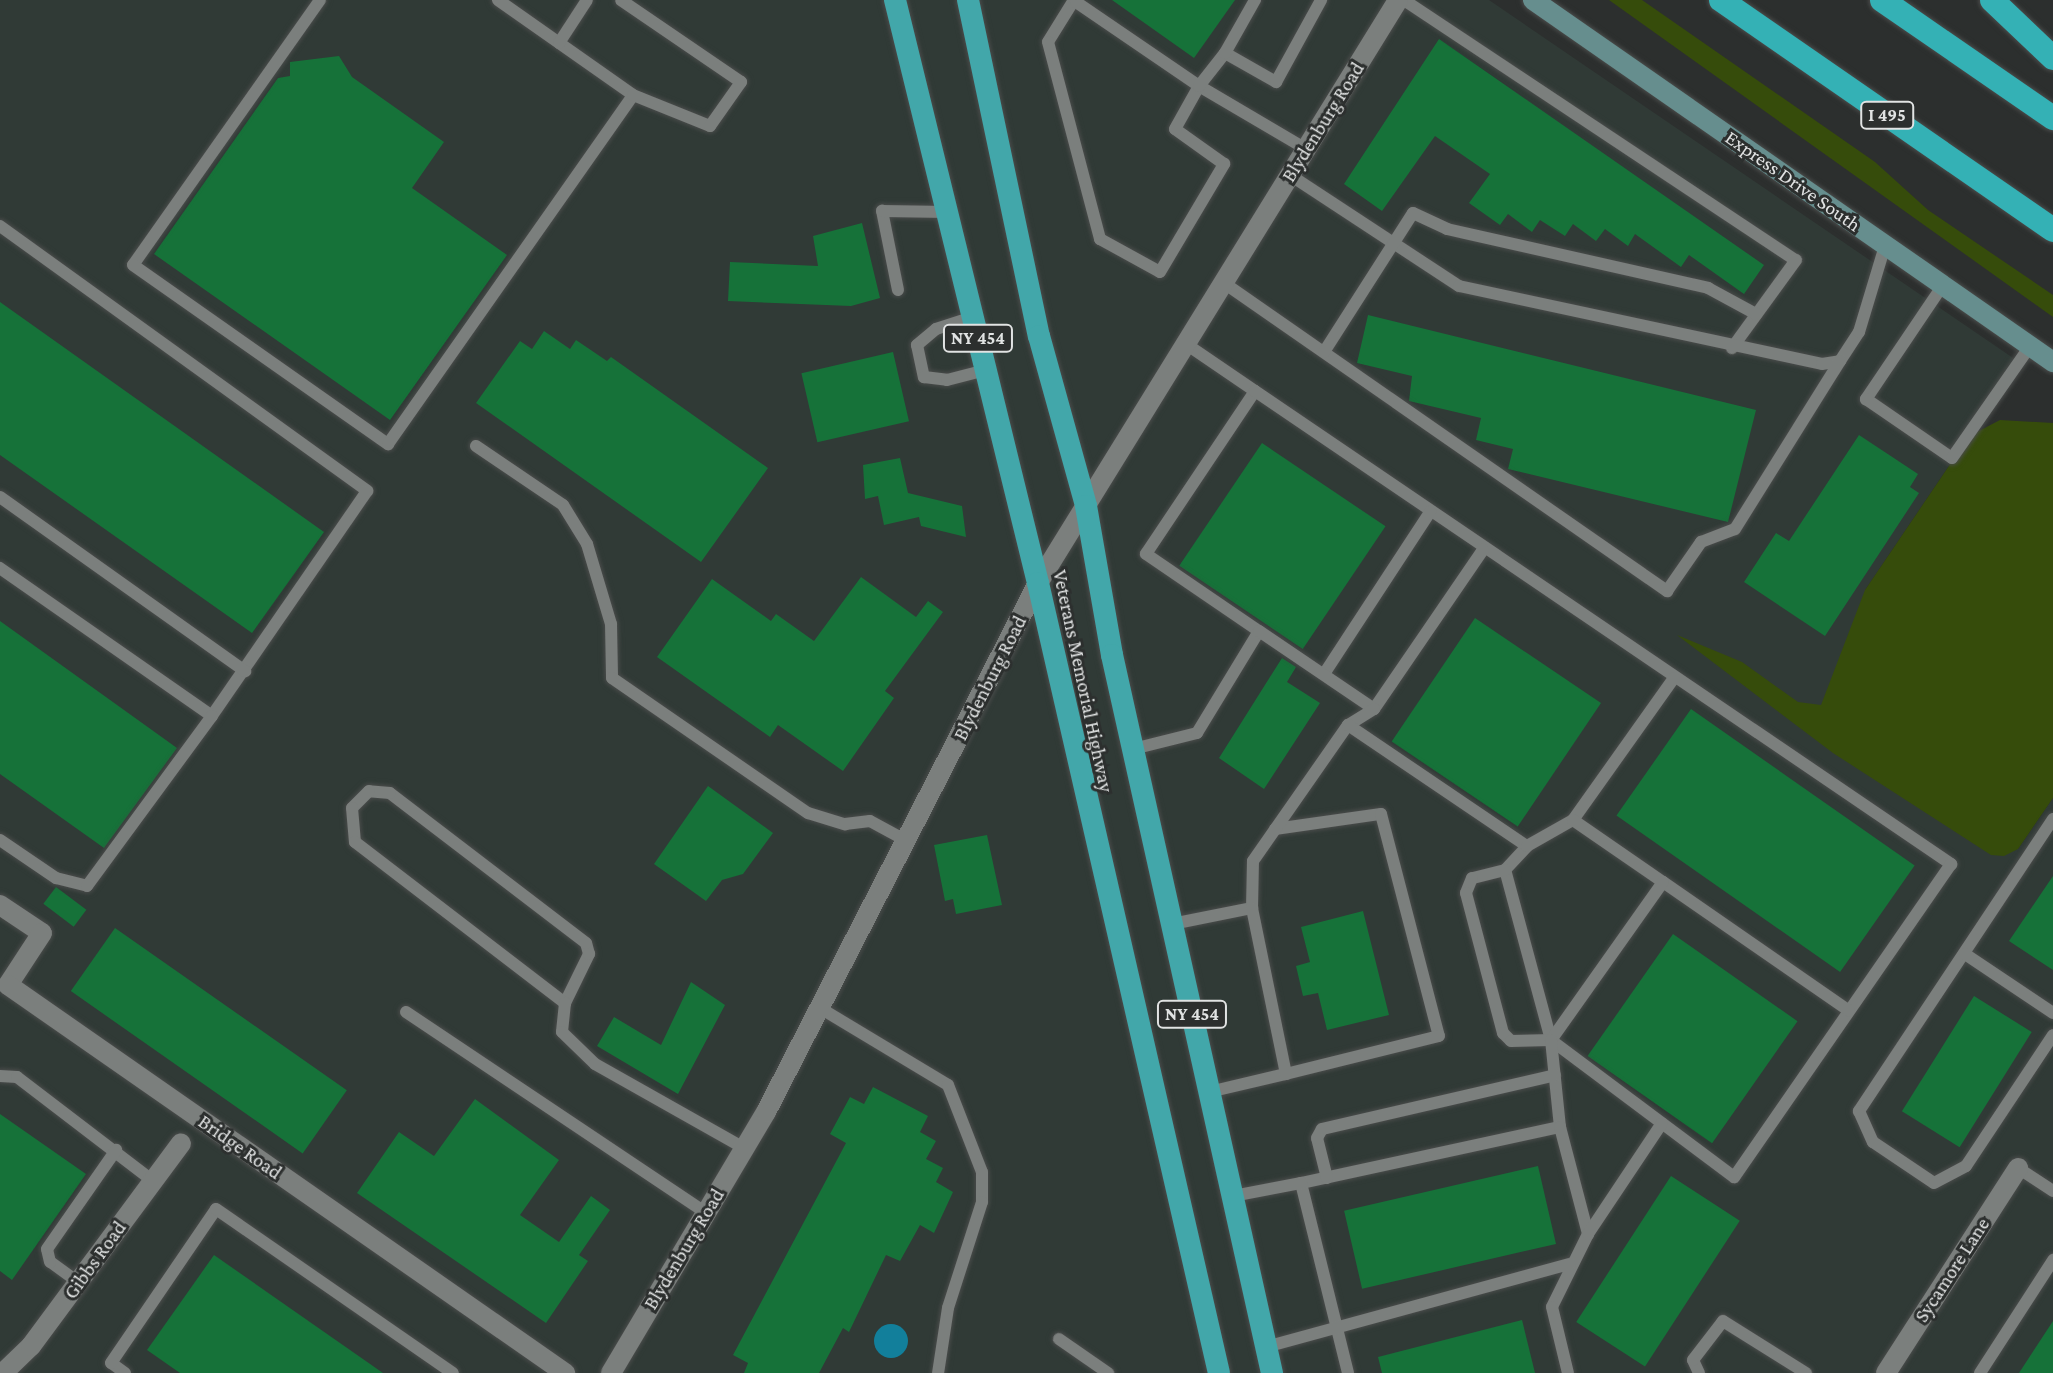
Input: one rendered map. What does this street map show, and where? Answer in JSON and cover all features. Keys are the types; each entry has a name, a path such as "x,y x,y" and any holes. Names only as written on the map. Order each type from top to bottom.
{"highway":[{"name":"Veterans Memorial Highway","path":"895,0 1038,583 1219,1373"},
{"name":"Veterans Memorial Highway","path":"968,0 1039,336 1086,506 1133,749 1272,1373"},
{"name":"I 495","path":"1721,0 2053,230"},
{"path":"1882,0 2053,118"},
{"path":"1992,0 2053,58"}],"main road":[{"name":"Express Drive South","path":"1533,0 2053,362"}],"street":[{"name":"Blydenburg Road","path":"611,1373 744,1148 820,1008 1038,583 1398,0"},
{"name":"Bridge Road","path":"0,905 42,933 8,985 565,1373"},
{"name":"Gibbs Road","path":"3,1373 78,1282 181,1143"},
{"name":"Sycamore Lane","path":"1886,1373 2018,1168"}],"lane":[{"path":"320,0 133,265 388,444 633,95"},
{"path":"498,0 633,95 710,126 741,82 621,0"},
{"path":"559,43 587,0"},
{"path":"1255,0 1225,53 1199,86 1175,129 1224,164 1160,272 1100,239 1048,42 1075,1 1199,86 1306,149"},
{"path":"1225,53 1276,82 1321,0"},
{"path":"1404,0 1796,260 1732,348"},
{"path":"1290,175 1393,239 1459,286 1732,348 1822,364 1840,361"},
{"path":"898,290 882,211 948,212"},
{"path":"1324,352 1393,239 1413,213 1447,229 1708,288 1756,314"},
{"path":"0,226 367,491 245,671 87,886 56,878 0,840"},
{"path":"1224,283 1667,591 1701,542 1735,529 1840,361 1875,294 1885,246"},
{"path":"1943,285 1866,399 1878,408 1952,458 2030,346"},
{"path":"973,317 936,329 917,345 924,377 947,380 986,370"},
{"path":"1186,344 1483,550 1674,678 1951,864 1734,1177 1551,1040 1511,1041 1503,1033 1466,893 1472,878 1505,870 1527,846 1573,820 1674,678"},
{"path":"1255,391 1146,554 1374,709"},
{"path":"476,446 563,505 587,544 611,624 612,678 808,813 845,824 870,821 907,841"},
{"path":"0,497 245,671"},
{"path":"1324,674 1430,512"},
{"path":"1286,1074 1252,908 1253,861 1348,725 1374,709 1483,550"},
{"path":"0,568 212,716"},
{"path":"1133,749 1197,733 1259,631"},
{"path":"1348,725 1527,846"},
{"path":"565,1003 355,842 352,808 369,791 390,793 586,943 589,954 565,1003 562,1032 595,1064 744,1148"},
{"path":"1209,1092 1439,1036 1381,814 1275,829"},
{"path":"2053,819 1859,1111 1873,1142 1934,1183 1966,1166 2053,1035"},
{"path":"1573,820 1849,1011"},
{"path":"1505,870 1551,1040 1560,1127 1588,1234"},
{"path":"1551,1040 1663,882"},
{"path":"1172,924 1252,908"},
{"path":"1965,954 2053,1013"},
{"path":"820,1008 948,1085 982,1172 982,1202 948,1308 938,1373"},
{"path":"406,1012 705,1212"},
{"path":"1327,1178 1317,1138 1322,1129 1555,1075"},
{"path":"0,1076 17,1077 153,1181"},
{"path":"1568,1373 1552,1307 1570,1264 1662,1123"},
{"path":"1233,1196 1560,1127"},
{"path":"78,1282 50,1262 47,1249 116,1150"},
{"path":"2018,1168 2053,1191"},
{"path":"1301,1183 1348,1373"},
{"path":"125,1373 111,1363 216,1209 453,1373"},
{"path":"1980,1373 2053,1260"},
{"path":"1266,1347 1570,1264"},
{"path":"1699,1373 1693,1360 1723,1321 1806,1373"},
{"path":"1059,1339 1108,1373"}],"shaded area":[{"path":"0,0 1489,0 2019,362 1865,590 2018,849 2053,798 2053,1373 0,1373"}],"green space":[{"path":"1609,0 1642,0 1875,162 1928,210 2053,295 2053,317"},
{"path":"2000,420 2053,423 2053,798 2018,849 2004,856 1991,855 1833,753 1677,635 1742,662 1798,702 1821,705 1865,590 1957,454 1977,432"}],"water":[{"path":"891,1324 903,1329 908,1341 903,1353 891,1358 879,1353 874,1341 879,1329"}],"building":[{"path":"1112,0 1235,0 1194,58"},
{"path":"1439,39 1764,265 1744,294 1689,255 1681,267 1635,234 1628,246 1605,229 1596,241 1573,224 1565,236 1540,220 1532,232 1508,214 1500,225 1469,203 1490,174 1435,136 1382,211 1344,184"},
{"path":"339,56 352,77 444,142 412,188 507,255 390,420 154,254 278,78 290,76 290,62"},
{"path":"862,223 880,298 851,306 728,301 730,262 818,266 813,236"},
{"path":"0,302 324,532 252,633 0,455"},
{"path":"1368,315 1756,410 1728,522 1508,469 1513,449 1476,440 1481,418 1409,401 1412,376 1357,363"},
{"path":"544,331 570,349 576,340 607,361 611,357 768,468 701,562 476,403 520,341 532,349"},
{"path":"893,352 909,421 817,442 801,373"},
{"path":"1859,435 1918,474 1910,487 1919,493 1825,636 1744,582 1776,533 1789,541"},
{"path":"1262,443 1386,526 1303,649 1179,566"},
{"path":"900,458 908,493 962,506 966,537 921,526 919,517 884,525 878,496 865,499 863,465"},
{"path":"861,577 916,617 928,601 943,612 885,691 894,698 843,771 778,725 770,737 657,657 712,579 771,621 776,614 814,641"},
{"path":"1475,618 1601,703 1518,827 1392,742"},
{"path":"0,621 177,748 104,848 0,774"},
{"path":"1282,658 1296,667 1287,682 1320,703 1264,789 1219,758"},
{"path":"1691,709 1915,866 1840,972 1616,815"},
{"path":"708,786 773,833 743,874 722,880 706,901 654,864"},
{"path":"987,835 1002,905 956,914 953,899 945,901 934,845"},
{"path":"2053,876 2053,970 2009,941"},
{"path":"56,887 86,910 74,927 43,904"},
{"path":"1363,911 1389,1015 1327,1030 1318,993 1303,996 1296,966 1310,962 1301,927"},
{"path":"115,928 347,1090 303,1153 71,991"},
{"path":"1673,934 1798,1021 1712,1143 1588,1056"},
{"path":"691,982 725,1005 678,1094 597,1046 614,1017 661,1045"},
{"path":"1974,996 2032,1032 1960,1147 1902,1111"},
{"path":"873,1087 928,1116 920,1132 936,1141 926,1159 943,1168 936,1182 953,1192 934,1233 920,1225 900,1261 886,1255 849,1332 843,1328 819,1373 744,1373 748,1363 733,1355 846,1143 830,1134 850,1097 864,1104"},
{"path":"475,1099 559,1160 520,1215 559,1242 591,1196 610,1210 579,1255 588,1261 546,1323 357,1193 399,1132 434,1156"},
{"path":"0,1114 86,1174 12,1280 0,1271"},
{"path":"1538,1166 1556,1244 1362,1289 1344,1211"},
{"path":"1671,1176 1740,1221 1645,1367 1576,1322"},
{"path":"214,1255 383,1373 180,1373 147,1350"},
{"path":"1522,1320 1535,1373 1382,1373 1378,1357"},
{"path":"2053,1321 2053,1373 2019,1373"}]}
